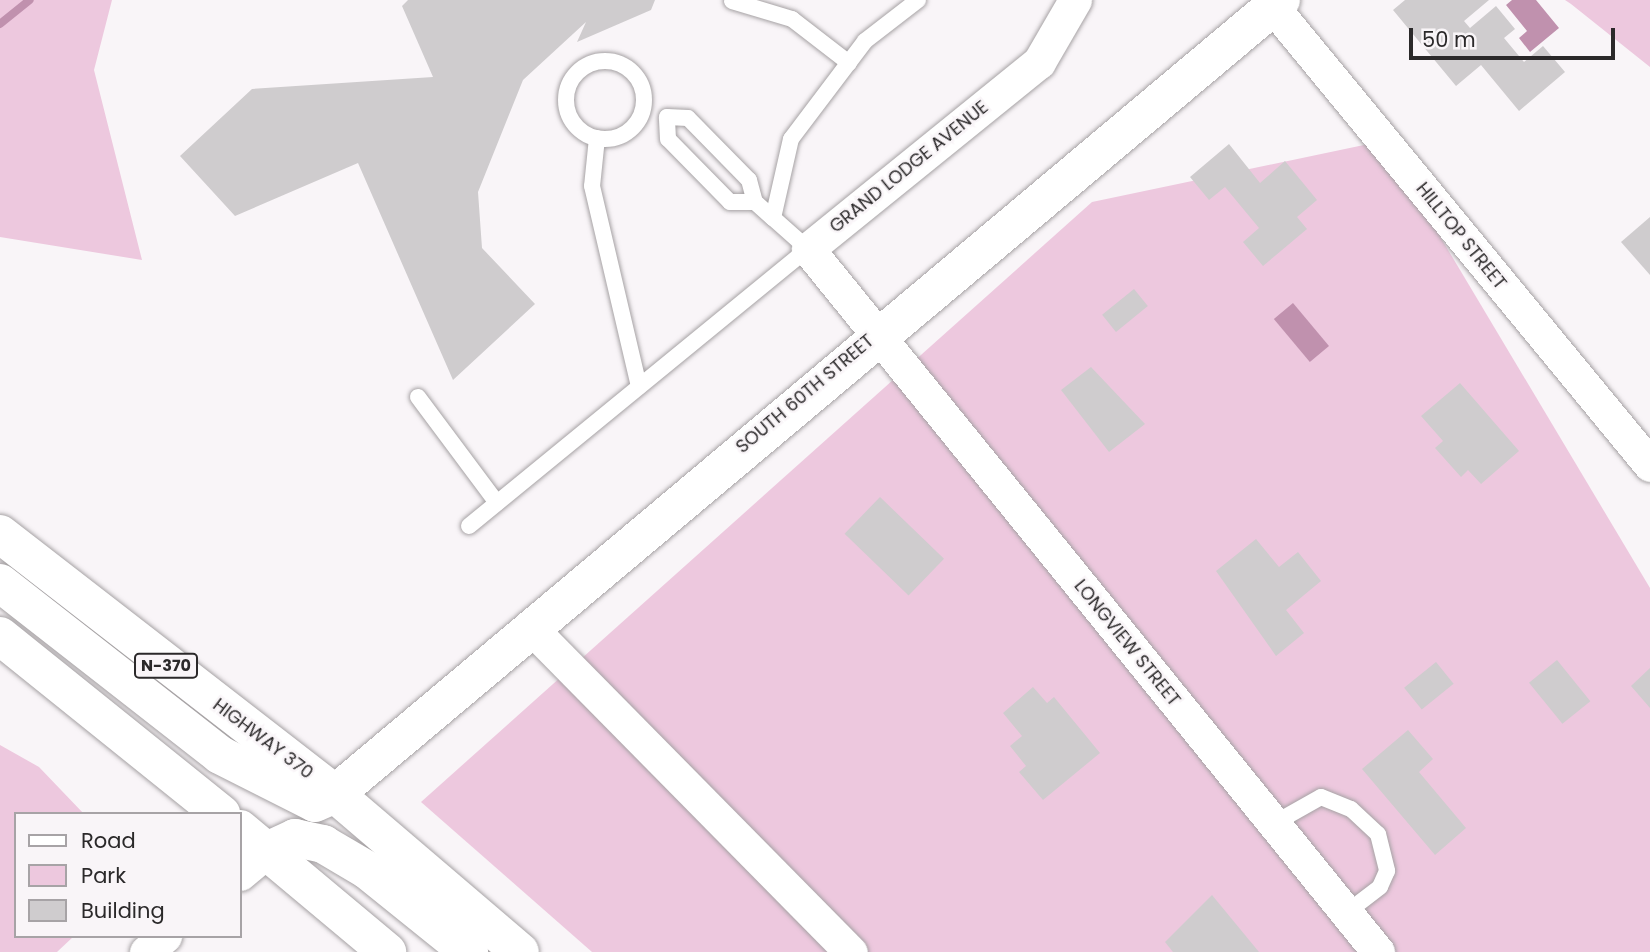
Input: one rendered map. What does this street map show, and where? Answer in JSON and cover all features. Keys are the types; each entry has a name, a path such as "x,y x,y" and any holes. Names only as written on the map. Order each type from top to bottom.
{"main road":[{"name":"SOUTH 60TH STREET","path":"335,794 876,334 1277,3"},
{"name":"HIGHWAY 370","path":"0,534 335,794 520,952"},
{"path":"0,583 220,755 315,803 335,794"},
{"path":"0,636 219,812"},
{"path":"249,851 295,838 323,844 367,870 469,952"},
{"path":"249,851 387,952"}],"street":[{"name":"GRAND LODGE AVENUE","path":"808,249 1039,62 1075,0"},
{"name":"HILLTOP STREET","path":"1277,3 1650,466"},
{"path":"808,249 876,334"},
{"name":"LONGVIEW STREET","path":"876,334 1378,952"},
{"path":"532,629 851,952"},
{"path":"146,952 163,938"}],"lane":[{"path":"774,218 792,139 866,41 918,0"},
{"path":"732,1 793,19 849,63"},
{"path":"469,526 808,249 755,202 749,180 688,118 667,117 644,104 629,70 606,61 582,69 568,90 569,115 597,138"},
{"path":"597,138 633,127 644,104"},
{"path":"667,117 668,139 730,202 755,202"},
{"path":"597,138 592,186 639,387"},
{"path":"418,397 497,503"},
{"path":"1273,824 1321,797 1351,809 1378,834 1387,871 1380,887 1346,913"}],"green space":[{"path":"0,0 112,0 94,70 142,260 0,237"},
{"path":"1565,0 1650,0 1650,67 1571,4"},
{"path":"1383,141 1650,588 1650,952 592,952 421,802 1092,202"},
{"path":"0,745 39,767 82,812 14,812 14,938 72,938 57,952 0,952"}],"shaded area":[{"path":"1512,0 1536,0 1559,28 1530,52 1519,38 1527,31 1506,5"},
{"path":"1293,303 1329,346 1310,362 1274,319"}],"building":[{"path":"408,0 655,0 651,10 577,42 586,22 523,80 478,192 482,248 535,304 453,380 358,163 235,216 180,156 252,89 433,77 402,6"},
{"path":"1405,0 1489,0 1464,21 1470,28 1496,6 1515,29 1504,38 1524,62 1543,46 1565,72 1519,111 1481,65 1456,86 1393,10"},
{"path":"1229,144 1260,183 1285,161 1317,200 1297,217 1307,229 1263,266 1243,242 1259,228 1225,187 1209,200 1190,177"},
{"path":"1650,217 1650,275 1621,242"},
{"path":"1134,289 1148,306 1116,332 1102,315"},
{"path":"1091,367 1145,424 1109,452 1061,390"},
{"path":"1460,383 1519,451 1481,484 1468,470 1461,477 1435,448 1443,441 1421,416"},
{"path":"880,497 944,559 909,596 845,534"},
{"path":"1256,539 1279,567 1298,552 1321,581 1286,610 1304,633 1276,656 1216,571"},
{"path":"1557,660 1590,701 1562,724 1529,683"},
{"path":"1436,662 1454,684 1422,710 1404,688"},
{"path":"1650,668 1650,708 1631,686"},
{"path":"1033,687 1047,703 1054,697 1100,753 1043,800 1019,772 1026,766 1010,746 1022,736 1003,713"},
{"path":"1408,730 1433,759 1419,772 1466,828 1435,855 1362,769"},
{"path":"1212,895 1259,952 1173,952 1165,942"}],"waterway":[{"path":"0,24 30,0"}]}
